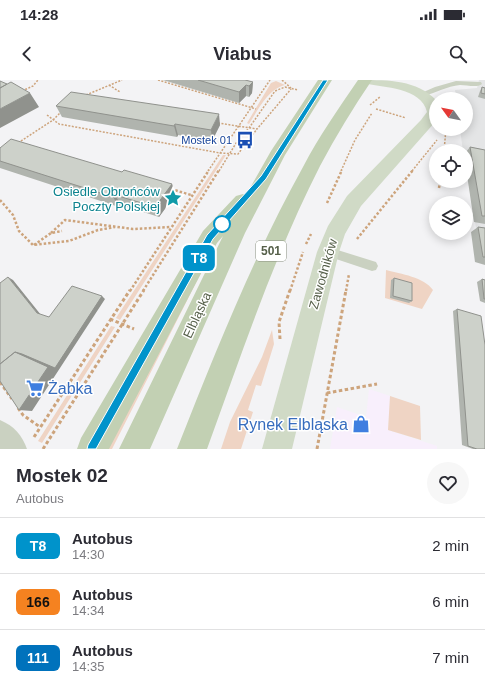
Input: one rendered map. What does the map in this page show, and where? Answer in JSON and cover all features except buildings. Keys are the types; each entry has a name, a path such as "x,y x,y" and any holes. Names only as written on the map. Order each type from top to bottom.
{"main road":[{"name":"Elbląska","path":"134,449 235,233 264,178 325,80"},
{"name":"501","path":"192,449 282,225 320,150 343,111 366,80"},
{"path":"92,449 210,237 264,178"}],"street":[{"path":"369,80 402,87 423,94"},
{"name":"Zawodników","path":"277,449 328,252 335,232 354,201 427,123 434,112 432,103 423,94"},
{"path":"0,435 23,444"}],"lane":[{"path":"423,94 450,83 469,82 478,84"},
{"path":"328,252 372,266"}],"path":[{"path":"20,93 33,86 38,80"},
{"path":"83,96 122,80"},
{"path":"158,80 251,108 256,108"},
{"path":"23,444 40,427 192,195 270,80"},
{"path":"282,80 292,88"},
{"path":"110,85 120,92"},
{"path":"43,449 238,140 249,128 275,91 285,87 300,90"},
{"path":"47,115 59,124 220,153 238,154 292,88"},
{"path":"23,146 15,144 54,120 64,110"},
{"path":"217,123 257,129"},
{"path":"169,189 192,195"},
{"path":"0,200 13,215 19,232 33,245 69,241 98,230 115,227"},
{"path":"33,245 51,233 65,220 133,229 171,227"},
{"path":"51,233 62,231"},
{"path":"0,382 23,416 40,427"},
{"path":"327,393 377,384"}],"shaded area":[{"path":"479,80 485,80 485,236 477,234 473,210 473,196 471,196 469,188 473,188 473,144 462,144 461,136 473,136 473,92 455,92 455,90 477,88"},
{"path":"276,81 285,85 279,87 269,95 249,124 247,123 271,83"},
{"path":"223,155 226,155 120,320 116,318"},
{"path":"209,257 112,449 107,449"},
{"path":"386,270 418,279 433,290 422,309 385,298"},
{"path":"111,326 115,327 42,443 38,441"},
{"path":"272,330 274,344 261,386 256,385 248,410 253,412 241,449 221,449 230,422 262,357"},
{"name":"Rynek Elbląska","path":"369,389 390,396 388,430 437,446 437,449 330,449 337,407 366,417"},
{"path":"390,396 420,406 421,440 388,430"}],"bus line":[{"name":"T8","path":"92,449 210,237 264,178 325,80"}],"place":[{"name":"Mostek 01","path":"245,140"},
{"name":"Osiedle Obrońców Poczty Polskiej","path":"173,198"},
{"name":"Żabka","path":"35,388"},
{"name":"Rynek Elbląska","path":"361,424"}]}
